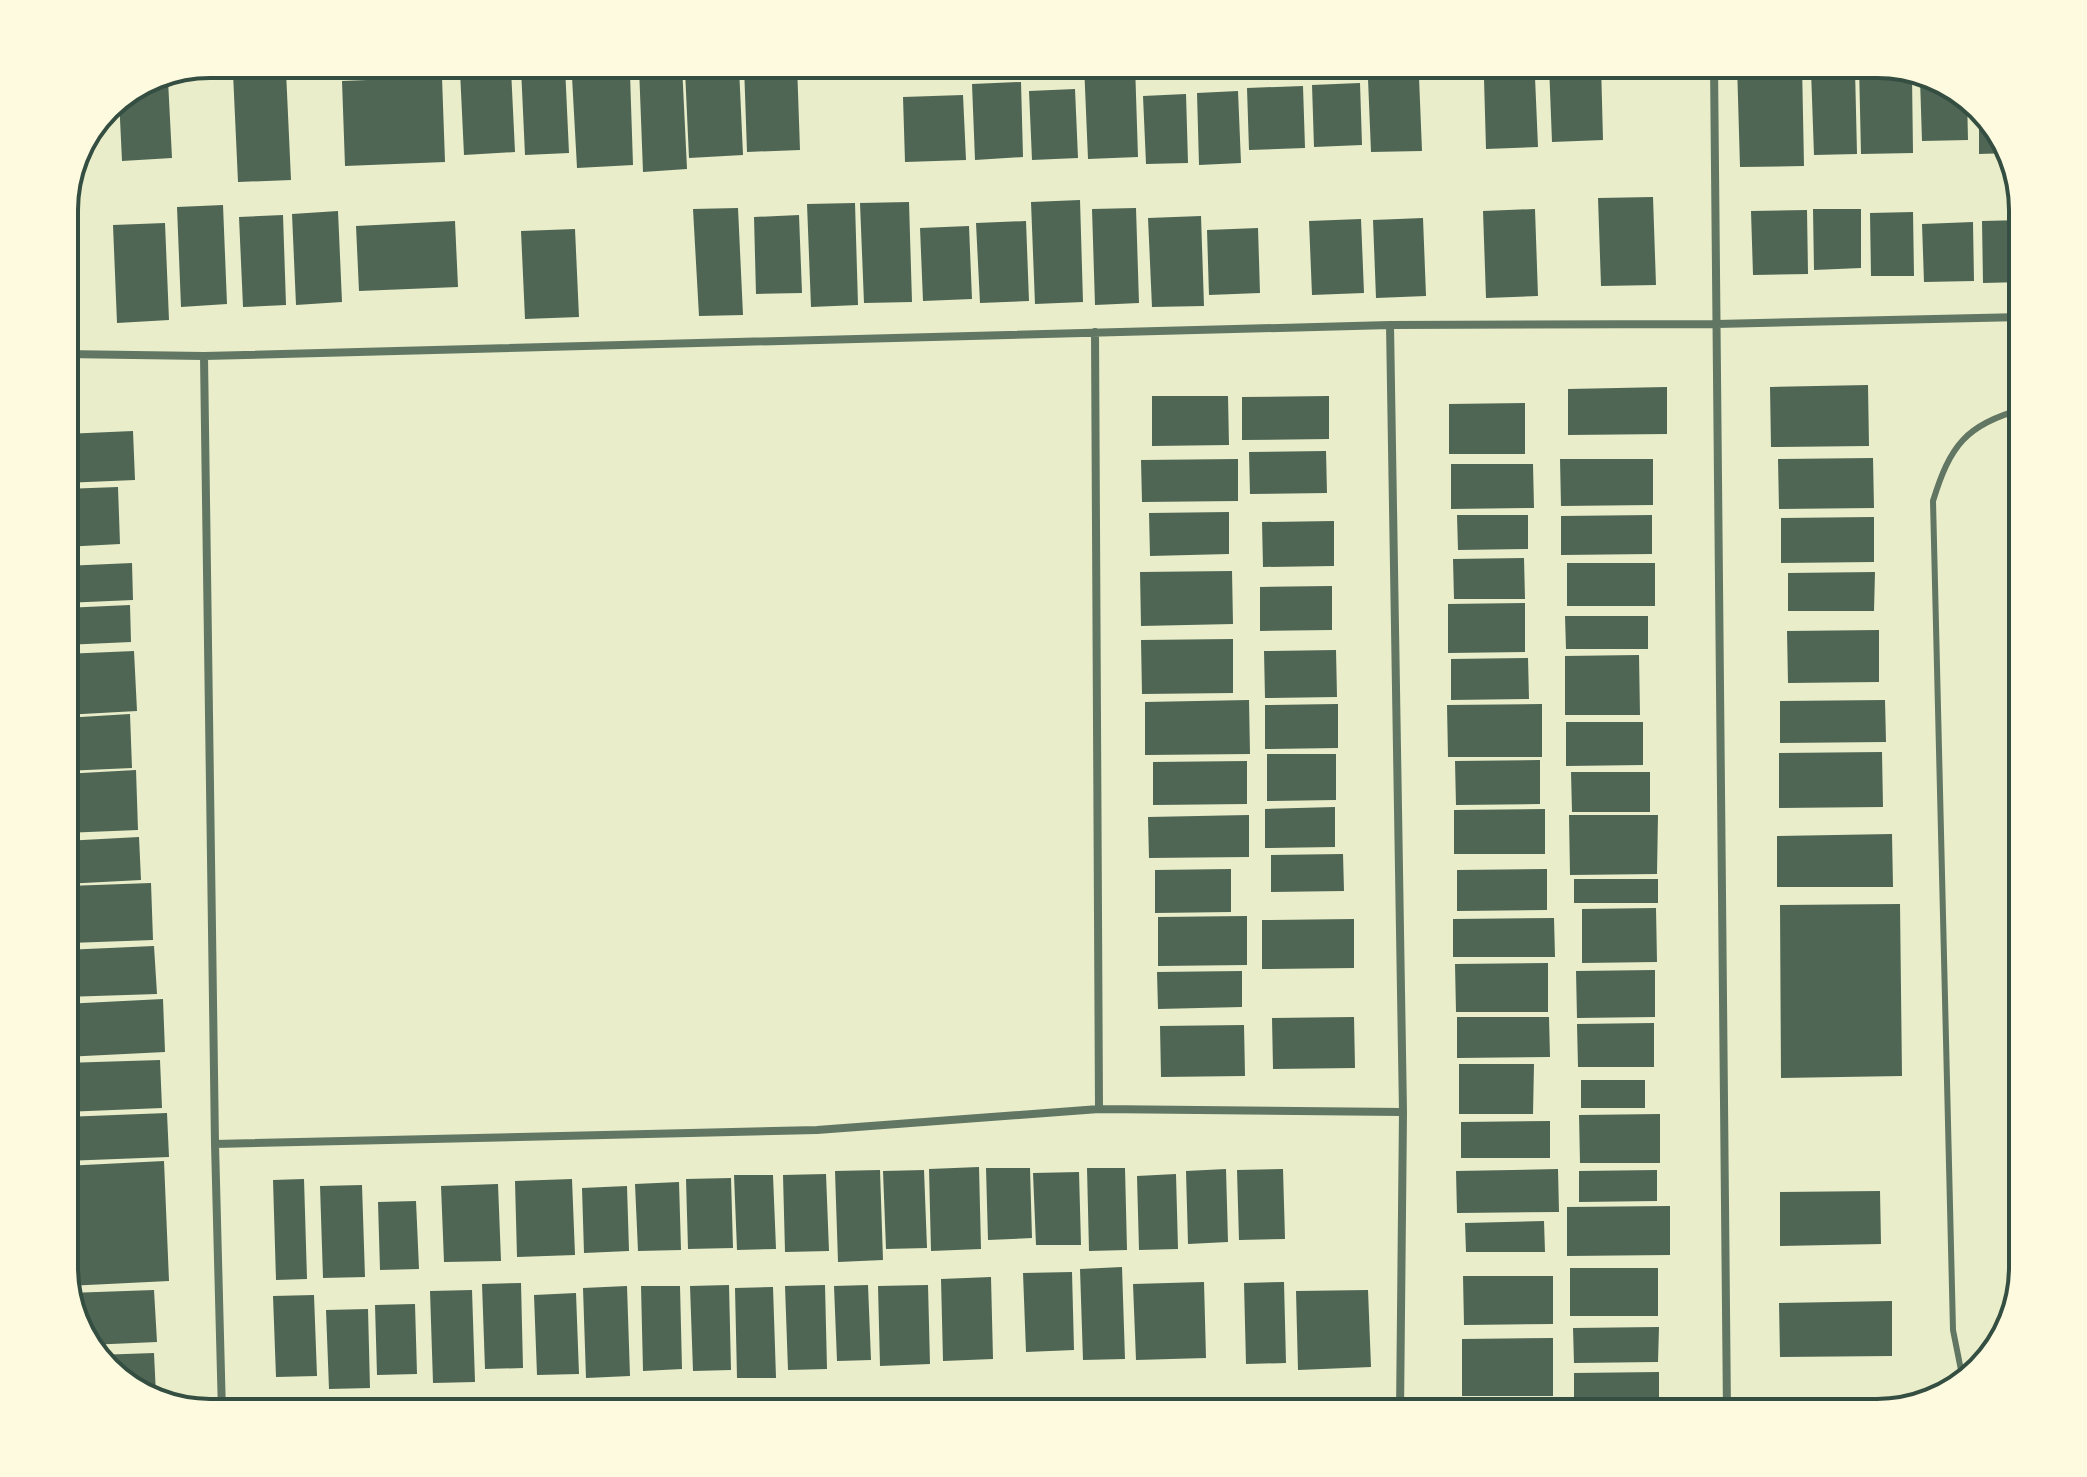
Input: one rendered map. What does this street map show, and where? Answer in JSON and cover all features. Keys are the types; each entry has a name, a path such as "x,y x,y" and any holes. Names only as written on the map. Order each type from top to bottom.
{"street":[{"path":"1714,78 1727,1399"},
{"path":"78,354 204,356 1390,325 1717,324 2009,317"},
{"path":"1390,325 1403,1112 1400,1399"},
{"path":"1095,332 1099,1109"},
{"path":"204,356 222,1399"},
{"path":"215,1144 817,1130 1099,1109 1403,1112"}],"lane":[{"path":"1961,1369 1953,1330 1933,501 1943,467 1964,437 1993,417 2009,413"}],"building":[{"path":"233,78 286,78 291,180 238,182"},
{"path":"442,78 445,162 345,166 342,81"},
{"path":"460,78 511,78 515,152 464,155"},
{"path":"521,78 566,78 569,153 525,155"},
{"path":"572,78 630,78 633,165 577,168"},
{"path":"639,78 683,78 687,169 643,172"},
{"path":"685,78 740,78 743,155 689,158"},
{"path":"744,78 797,78 800,150 747,152"},
{"path":"1085,78 1135,78 1138,157 1088,159"},
{"path":"1419,78 1422,151 1371,152 1368,79"},
{"path":"1535,78 1538,147 1486,149 1484,79"},
{"path":"1550,78 1601,78 1603,140 1552,142"},
{"path":"1737,78 1802,78 1804,166 1740,167"},
{"path":"1811,78 1855,78 1857,154 1814,155"},
{"path":"1859,78 1894,79 1912,83 1913,153 1861,154"},
{"path":"1021,82 1023,157 975,160 972,84"},
{"path":"1360,83 1362,145 1314,147 1312,85"},
{"path":"168,85 172,158 122,161 120,114 144,96"},
{"path":"1303,86 1305,148 1249,150 1247,88"},
{"path":"1920,86 1950,100 1967,114 1968,140 1922,141"},
{"path":"1075,89 1078,158 1032,160 1029,91"},
{"path":"1238,91 1241,163 1199,165 1197,93"},
{"path":"1186,94 1188,163 1146,164 1143,96"},
{"path":"963,95 966,160 905,162 903,97"},
{"path":"1979,127 1996,153 1979,154"},
{"path":"1653,197 1656,285 1601,286 1598,198"},
{"path":"1080,200 1083,302 1035,304 1031,202"},
{"path":"909,202 912,302 864,303 860,203"},
{"path":"855,203 858,305 811,307 807,204"},
{"path":"223,205 227,304 181,307 177,207"},
{"path":"738,208 743,315 699,316 693,209"},
{"path":"1136,208 1139,303 1095,305 1092,209"},
{"path":"1535,209 1538,296 1486,298 1483,211"},
{"path":"1813,209 1861,209 1861,268 1814,270"},
{"path":"1807,210 1808,274 1753,275 1751,211"},
{"path":"338,211 342,302 296,305 292,214"},
{"path":"1913,212 1914,276 1871,276 1870,213"},
{"path":"283,215 286,305 243,307 239,217"},
{"path":"799,215 802,293 756,294 754,217"},
{"path":"1201,216 1204,306 1152,307 1148,218"},
{"path":"1423,218 1426,296 1376,298 1373,220"},
{"path":"1361,219 1364,293 1312,295 1309,221"},
{"path":"2009,220 2009,282 1983,283 1982,221"},
{"path":"455,221 458,287 359,291 356,226"},
{"path":"1026,221 1029,301 980,303 976,223"},
{"path":"1973,222 1974,281 1924,282 1922,224"},
{"path":"165,223 169,320 117,323 113,225"},
{"path":"969,226 972,299 923,301 920,228"},
{"path":"1258,228 1260,293 1209,295 1207,230"},
{"path":"575,229 579,317 525,319 521,231"},
{"path":"1868,385 1869,446 1771,447 1770,387"},
{"path":"1667,387 1667,434 1568,435 1568,389"},
{"path":"1152,396 1228,396 1229,445 1152,446"},
{"path":"1329,396 1329,439 1242,440 1242,397"},
{"path":"1525,403 1525,454 1449,454 1449,404"},
{"path":"133,431 135,480 78,482 78,433"},
{"path":"1326,451 1327,493 1250,494 1249,452"},
{"path":"1873,458 1874,508 1779,509 1778,459"},
{"path":"1238,459 1238,501 1142,502 1141,460"},
{"path":"1560,459 1653,459 1653,505 1561,506"},
{"path":"1451,464 1533,464 1534,508 1451,509"},
{"path":"118,487 120,544 78,546 78,488"},
{"path":"1229,512 1229,554 1150,556 1149,513"},
{"path":"1457,515 1528,515 1528,549 1458,550"},
{"path":"1652,515 1652,554 1561,555 1561,516"},
{"path":"1874,517 1874,562 1781,563 1781,518"},
{"path":"1334,521 1334,566 1263,567 1262,522"},
{"path":"1524,558 1525,599 1454,599 1453,559"},
{"path":"132,563 133,600 78,602 78,565"},
{"path":"1567,563 1655,563 1655,606 1567,606"},
{"path":"1232,571 1233,624 1141,626 1140,572"},
{"path":"1875,572 1874,611 1788,611 1788,573"},
{"path":"1332,586 1332,630 1260,631 1260,587"},
{"path":"1525,603 1525,652 1448,653 1448,604"},
{"path":"130,605 131,642 78,644 78,607"},
{"path":"1565,616 1648,616 1648,649 1566,649"},
{"path":"1879,630 1879,682 1788,683 1787,631"},
{"path":"1233,639 1233,693 1142,694 1141,640"},
{"path":"1336,650 1337,697 1265,698 1264,651"},
{"path":"134,651 137,711 78,714 78,653"},
{"path":"1639,655 1640,715 1565,715 1565,656"},
{"path":"1528,658 1529,699 1451,700 1451,659"},
{"path":"1249,700 1250,754 1145,755 1145,702"},
{"path":"1885,700 1886,742 1780,743 1780,701"},
{"path":"1338,704 1338,748 1265,749 1265,705"},
{"path":"1542,704 1542,757 1448,757 1447,705"},
{"path":"130,714 132,768 78,770 78,717"},
{"path":"1566,722 1643,722 1643,765 1566,766"},
{"path":"1882,752 1883,807 1779,808 1779,753"},
{"path":"1267,754 1336,754 1336,800 1267,801"},
{"path":"1540,760 1540,804 1456,805 1455,761"},
{"path":"1247,761 1247,804 1153,805 1153,762"},
{"path":"136,770 138,830 78,832 78,773"},
{"path":"1571,772 1650,772 1650,812 1572,812"},
{"path":"1335,807 1335,847 1265,848 1265,809"},
{"path":"1545,809 1545,854 1454,854 1454,810"},
{"path":"1249,815 1249,857 1149,858 1148,817"},
{"path":"1569,815 1658,815 1657,874 1570,875"},
{"path":"1892,834 1893,887 1777,887 1777,836"},
{"path":"139,837 141,880 78,883 78,840"},
{"path":"1343,854 1344,891 1271,892 1271,855"},
{"path":"1231,869 1231,912 1155,913 1155,870"},
{"path":"1547,869 1547,910 1457,911 1457,870"},
{"path":"1574,879 1658,879 1658,903 1574,903"},
{"path":"151,883 153,940 78,943 78,886"},
{"path":"1900,904 1902,1076 1781,1078 1780,905"},
{"path":"1656,908 1657,962 1582,963 1582,909"},
{"path":"1247,916 1247,965 1158,966 1158,917"},
{"path":"1554,918 1555,957 1453,957 1453,919"},
{"path":"1354,919 1354,968 1262,969 1262,920"},
{"path":"154,946 157,994 78,997 78,949"},
{"path":"1548,963 1548,1012 1456,1012 1455,964"},
{"path":"1655,970 1655,1017 1577,1018 1576,971"},
{"path":"1242,971 1242,1007 1158,1009 1157,972"},
{"path":"163,999 165,1052 78,1056 78,1003"},
{"path":"1354,1017 1355,1068 1273,1069 1272,1018"},
{"path":"1457,1017 1549,1017 1550,1057 1457,1058"},
{"path":"1654,1023 1654,1067 1578,1067 1577,1024"},
{"path":"1244,1025 1245,1076 1161,1077 1160,1026"},
{"path":"160,1060 162,1108 78,1111 78,1063"},
{"path":"1459,1064 1534,1064 1533,1114 1459,1114"},
{"path":"1581,1080 1645,1080 1645,1108 1581,1108"},
{"path":"167,1113 169,1157 78,1160 78,1116"},
{"path":"1660,1114 1660,1163 1580,1163 1579,1115"},
{"path":"1550,1121 1550,1158 1461,1158 1461,1122"},
{"path":"164,1161 169,1281 80,1285 78,1165"},
{"path":"979,1167 981,1249 931,1251 929,1169"},
{"path":"986,1168 1030,1168 1032,1238 988,1240"},
{"path":"1087,1168 1125,1168 1127,1250 1089,1251"},
{"path":"1226,1169 1228,1242 1188,1244 1186,1171"},
{"path":"1283,1169 1285,1239 1239,1240 1237,1170"},
{"path":"1558,1169 1559,1212 1457,1213 1456,1171"},
{"path":"880,1170 883,1260 838,1262 835,1171"},
{"path":"924,1170 927,1248 886,1249 883,1171"},
{"path":"1657,1170 1657,1201 1579,1202 1579,1171"},
{"path":"1079,1172 1081,1245 1036,1245 1033,1173"},
{"path":"826,1174 829,1251 785,1252 783,1175"},
{"path":"1176,1174 1178,1249 1139,1250 1137,1176"},
{"path":"734,1175 773,1175 776,1249 737,1250"},
{"path":"731,1178 733,1248 688,1249 686,1179"},
{"path":"304,1179 307,1279 276,1280 273,1180"},
{"path":"572,1179 575,1255 517,1257 515,1181"},
{"path":"679,1182 681,1250 638,1251 635,1184"},
{"path":"498,1184 501,1261 444,1262 441,1186"},
{"path":"362,1185 365,1277 323,1278 320,1186"},
{"path":"627,1186 629,1251 584,1253 582,1188"},
{"path":"1880,1191 1881,1244 1780,1246 1780,1192"},
{"path":"416,1201 419,1269 380,1270 378,1202"},
{"path":"1670,1206 1670,1255 1567,1256 1567,1207"},
{"path":"1544,1221 1545,1252 1466,1252 1465,1223"},
{"path":"1122,1267 1125,1359 1083,1360 1080,1269"},
{"path":"1570,1268 1658,1268 1658,1316 1570,1316"},
{"path":"1072,1272 1074,1350 1026,1352 1023,1273"},
{"path":"1463,1276 1553,1276 1553,1324 1464,1325"},
{"path":"991,1277 993,1359 943,1361 941,1279"},
{"path":"1204,1282 1206,1358 1136,1360 1133,1284"},
{"path":"1284,1282 1286,1363 1246,1364 1244,1283"},
{"path":"521,1283 523,1368 485,1369 482,1284"},
{"path":"729,1285 731,1370 693,1371 690,1286"},
{"path":"825,1285 827,1369 788,1370 785,1286"},
{"path":"868,1285 871,1360 837,1361 834,1286"},
{"path":"928,1285 930,1364 880,1366 878,1286"},
{"path":"627,1286 630,1376 586,1378 583,1288"},
{"path":"641,1286 680,1286 682,1369 643,1371"},
{"path":"773,1287 776,1378 737,1378 735,1288"},
{"path":"154,1290 157,1342 104,1344 85,1309 81,1293"},
{"path":"472,1290 475,1382 433,1383 430,1291"},
{"path":"1368,1290 1371,1367 1298,1370 1296,1291"},
{"path":"576,1293 579,1374 537,1375 534,1295"},
{"path":"314,1295 317,1376 276,1377 273,1296"},
{"path":"1892,1301 1892,1356 1780,1357 1779,1303"},
{"path":"415,1304 417,1374 377,1375 375,1305"},
{"path":"368,1309 370,1388 329,1389 326,1310"},
{"path":"1659,1327 1658,1362 1574,1363 1573,1328"},
{"path":"1553,1338 1553,1396 1462,1396 1462,1339"},
{"path":"154,1353 156,1387 137,1377 111,1354"},
{"path":"1659,1372 1659,1399 1574,1399 1574,1373"}]}
